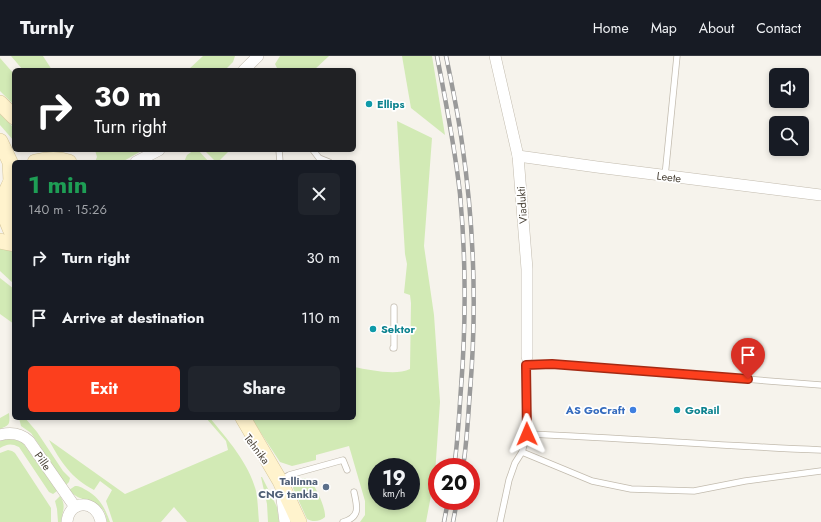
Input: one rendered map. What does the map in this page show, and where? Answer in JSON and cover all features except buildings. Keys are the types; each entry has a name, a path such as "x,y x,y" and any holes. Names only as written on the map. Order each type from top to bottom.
{"main road":[{"path":"0,103 12,115"},
{"path":"0,141 10,162 12,174"},
{"path":"55,152 67,160"},
{"path":"41,160 59,160"},
{"path":"12,182 3,199 7,222 12,232"},
{"path":"0,241 12,244"},
{"name":"Tehnika","path":"234,420 280,481"},
{"name":"Tehnika","path":"244,420 280,481 299,522"}],"street":[{"name":"Viadukti","path":"495,56 518,156 527,269 527,361"},
{"path":"140,160 155,152"},
{"path":"152,160 161,152"},
{"name":"Leete","path":"518,156 821,195"},
{"name":"Pille","path":"0,436 10,433 18,434 29,440 75,507"},
{"path":"280,481 285,522"},
{"path":"67,522 68,515 75,507 85,505 94,508 100,517 100,522"}],"lane":[{"path":"665,176 677,56"},
{"path":"315,152 320,158 324,160"},
{"path":"393,348 394,307"},
{"path":"500,522 509,480 515,463 522,452 527,434 527,361 821,385"},
{"path":"527,434 623,438 734,446 821,450"},
{"path":"522,452 592,481 631,490 694,491 745,481 821,471"},
{"path":"280,481 288,476 343,460 347,470"},
{"path":"343,522 354,516 357,509 354,492"}],"green space":[{"path":"11,56 43,56 51,68 21,68"},
{"path":"203,56 235,56 233,62 227,68 190,68"},
{"path":"280,56 329,56 316,68 277,68 275,64"},
{"path":"402,56 432,56 445,135 411,108"},
{"path":"0,58 12,72 12,103 0,91"},
{"path":"0,114 12,126 12,139 0,125"},
{"path":"397,121 432,138 424,246 434,315 440,402 436,458 428,458 428,510 426,522 360,522 365,515 365,501 349,446 316,455 316,460 292,466 280,462 252,420 356,420 356,367 390,372 410,369 411,303 410,295 404,293 407,264 405,254"},
{"path":"96,152 140,152 126,160 96,160 97,157"},
{"path":"191,152 200,152 207,160 185,160 187,155"},
{"path":"206,152 228,152 220,160 214,160"},
{"path":"0,247 12,251 12,282 0,271"},
{"path":"0,278 12,287 12,323 0,314"},
{"path":"9,413 9,424 0,429 0,418"},
{"path":"20,420 27,420 37,432 63,471 70,478 66,485 31,433 21,426"},
{"path":"208,420 212,420 243,461 253,481 256,491 259,522 187,522 174,507 161,522 113,522 106,501 112,490 100,481 94,490 86,486 67,469 49,440 125,494 228,450 226,441"},
{"path":"8,439 23,443 57,491 53,494 49,492 19,447 9,444 0,448 0,441"},
{"path":"8,450 15,453 51,508 51,522 0,522 0,453"},
{"path":"261,477 277,507 279,522 268,522 267,504"},
{"path":"304,478 309,480 320,498 325,513 325,517 321,520 311,521 307,519 293,488 295,481"},
{"path":"75,486 91,493 98,500 104,508 110,522 107,522 102,508 97,504 74,495 69,490"},
{"path":"60,496 64,509 61,522 58,522 55,501"}],"railway":[{"path":"437,56 456,160 463,243 465,291 464,340 455,458"},
{"path":"446,56 459,121 472,236 474,298 472,360 464,458"},
{"path":"444,522 446,510"},
{"path":"453,522 455,510"}],"place":[{"name":"Ellips","path":"369,104"},
{"name":"Sektor","path":"373,329"},
{"name":"AS GoCraft","path":"633,410"},
{"name":"GoRail","path":"677,410"},
{"name":"Tallinna CNG tankla","path":"326,487"}],"route":[{"path":"527,434 526,365 552,364 748,379"}]}
